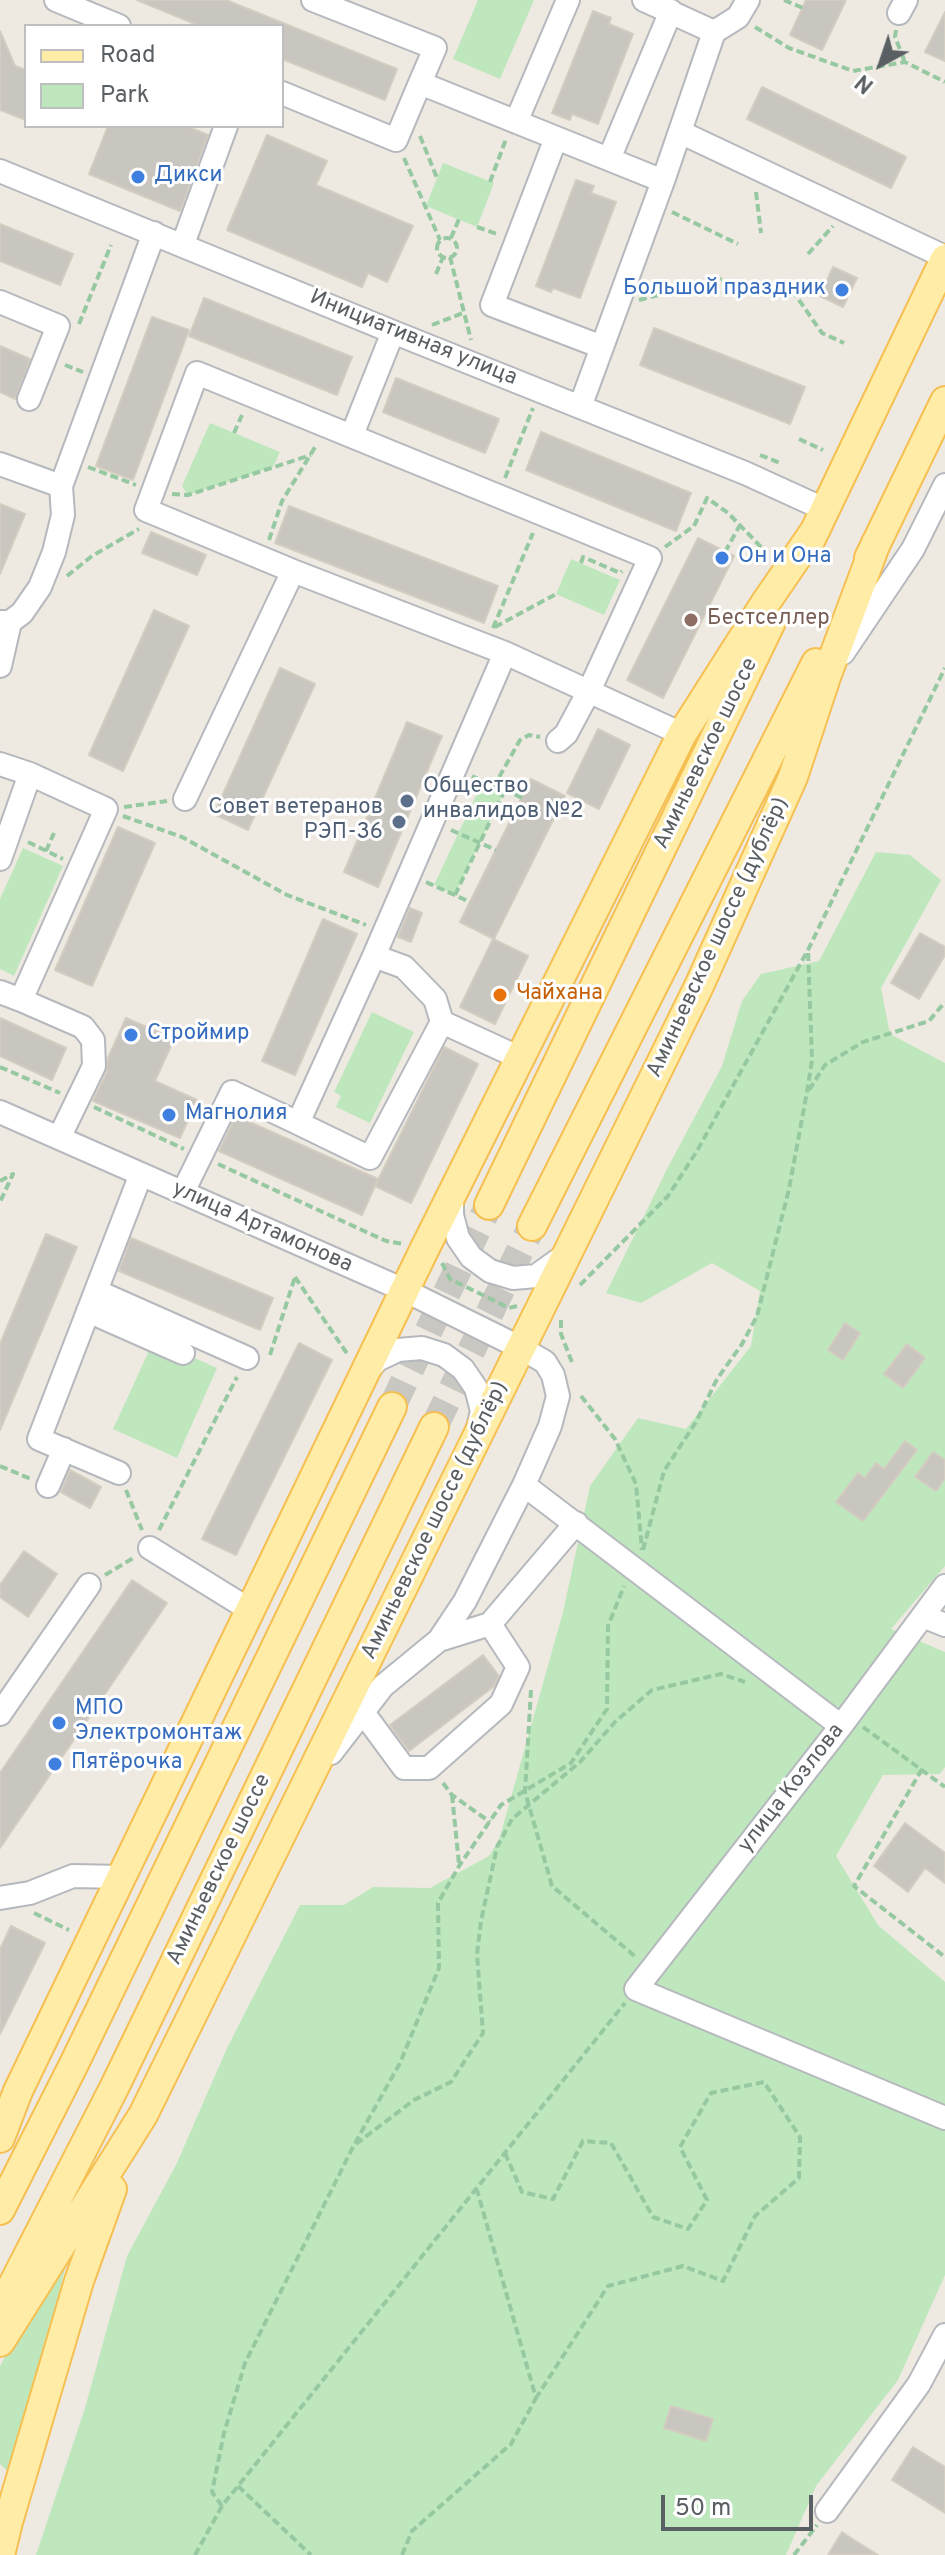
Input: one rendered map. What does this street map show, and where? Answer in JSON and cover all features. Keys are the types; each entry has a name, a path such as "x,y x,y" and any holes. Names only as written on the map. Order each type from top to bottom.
{"main road":[{"name":"Аминьевское шоссе","path":"489,1205 945,258"},
{"path":"532,1226 945,401"},
{"path":"0,2138 18,2091 250,1610 357,1370 404,1290 682,734 821,519"},
{"name":"Аминьевское шоссе (дублёр)","path":"0,2342 143,2115 699,986 793,777 876,543"},
{"path":"0,2210 73,2066 392,1407"},
{"name":"Аминьевское шоссе","path":"0,2310 114,2088 434,1427"},
{"path":"0,2114 18,2091"},
{"path":"0,2555 4,2509 102,2211 143,2115"}],"street":[{"path":"56,0 114,24"},
{"path":"284,94 396,140 435,48 313,0"},
{"path":"515,121 568,0"},
{"path":"644,0 714,32"},
{"path":"580,407 714,32 743,8"},
{"path":"609,159 671,11"},
{"path":"420,83 663,181"},
{"path":"183,244 225,128"},
{"path":"680,132 945,258"},
{"path":"556,138 492,305 602,347"},
{"name":"Инициативная улица","path":"0,171 745,473 821,519"},
{"path":"0,666 5,622 22,613 40,587 54,552 63,515 61,486 154,233"},
{"path":"0,302 58,326 29,399"},
{"path":"352,435 393,332"},
{"path":"558,741 566,734 589,691 650,558 197,373 149,500 293,571 495,641 589,691 682,734"},
{"path":"0,464 61,486"},
{"name":"Аминьевское шоссе (дублёр)","path":"826,677 913,549 945,485"},
{"path":"178,800 293,571"},
{"path":"298,1123 432,822 495,641"},
{"path":"0,764 30,774 106,809 80,867 10,996 83,1027 93,1040 94,1066 59,1138"},
{"path":"0,859 30,774"},
{"path":"183,1192 232,1092 370,1158 442,1022 435,999 404,967 374,956"},
{"path":"442,1022 520,1058"},
{"name":"улица Артамонова","path":"0,1112 404,1290 545,1362 553,1375 558,1396 550,1426 465,1601 439,1640"},
{"path":"119,1473 39,1439 141,1174"},
{"path":"452,1192 452,1215 458,1238 471,1257 490,1271 513,1278 536,1276 567,1253"},
{"path":"92,1301 183,1353"},
{"path":"92,1301 247,1358"},
{"path":"357,1370 398,1350 422,1348 444,1355 463,1369 476,1388 482,1411 476,1437"},
{"path":"48,1486 64,1449"},
{"path":"524,1485 576,1523 637,1559 845,1722"},
{"path":"302,1793 383,1686 439,1640 490,1624 576,1523"},
{"path":"150,1548 250,1610"},
{"path":"0,1714 89,1585"},
{"name":"улица Козлова","path":"636,1989 845,1722 945,1586"},
{"path":"923,1616 945,1625"},
{"path":"362,1711 404,1768 429,1768 501,1704 518,1667 490,1624"},
{"path":"0,1898 30,1893 73,1876 122,1877"},
{"path":"636,1989 945,2118"},
{"path":"827,2511 919,2384 945,2335"}],"path":[{"path":"784,0 803,8"},
{"path":"902,6 895,37 905,62"},
{"path":"743,8 789,48 853,71 905,62 945,82"},
{"path":"409,110 437,178"},
{"path":"490,182 515,121"},
{"path":"396,140 440,240 438,251 443,257"},
{"path":"753,166 761,233"},
{"path":"655,204 738,244"},
{"path":"808,254 848,210"},
{"path":"451,238 459,219"},
{"path":"440,240 451,238"},
{"path":"450,257 457,248 451,238"},
{"path":"71,325 79,324 111,245"},
{"path":"443,257 450,257"},
{"path":"436,274 443,257"},
{"path":"450,257 471,341"},
{"path":"618,306 722,279"},
{"path":"792,290 822,333 844,343"},
{"path":"430,325 463,313"},
{"path":"498,495 539,391"},
{"path":"234,433 246,407"},
{"path":"263,558 282,501 320,439"},
{"path":"799,439 823,450"},
{"path":"70,460 149,500 188,495 311,455"},
{"path":"650,558 694,526 707,498 765,551"},
{"path":"57,585 92,556 138,531 149,500"},
{"path":"725,552 740,525"},
{"path":"495,641 532,539"},
{"path":"495,641 556,594"},
{"path":"576,1289 668,1196 697,1151 808,950 945,668"},
{"path":"936,687 945,691"},
{"path":"522,798 497,785 516,745 529,735 558,741"},
{"path":"455,895 504,792 483,781"},
{"path":"106,809 178,800"},
{"path":"106,809 182,837 287,895 384,932"},
{"path":"432,822 496,850"},
{"path":"46,851 54,833"},
{"path":"9,834 80,867"},
{"path":"434,885 470,902"},
{"path":"222,2506 212,2492 224,2433 245,2363 354,2145 400,2063 439,1968 438,1903 501,1805 571,1763 607,1709 608,1626 637,1559 664,1471 757,1316 789,1189 812,1060 808,950"},
{"path":"807,1092 825,1065 863,1042 929,1021 945,1002"},
{"path":"0,1181 13,1174 0,1202"},
{"path":"89,1585 150,1548 247,1358 270,1355 295,1277 357,1370"},
{"path":"581,1396 615,1439 636,1484 637,1559"},
{"path":"0,1466 48,1486"},
{"path":"119,1473 150,1548"},
{"path":"518,1667 532,1680 525,1792 552,1886 651,1970"},
{"path":"354,2145 414,2100 451,2082 483,2033 477,1954 481,1921 497,1847 512,1819 580,1762 615,1722 652,1690 721,1674 748,1683"},
{"path":"845,1722 922,1769 945,1787"},
{"path":"429,1768 452,1795 490,1822"},
{"path":"922,1769 854,1886 945,1957"},
{"path":"452,1795 459,1866"},
{"path":"0,1898 78,1935"},
{"path":"195,2555 222,2506 636,1989"},
{"path":"402,2555 412,2531 511,2444 536,2398 608,2286 683,2266 723,2281 755,2216 799,2178 800,2137 764,2082 711,2093 680,2147 707,2200 688,2229 653,2217 611,2143 583,2141 553,2199 522,2192 505,2153"},
{"path":"476,2189 536,2398"},
{"path":"238,2486 311,2555"},
{"path":"794,2555 827,2511"}],"green space":[{"path":"478,0 534,0 500,79 453,59"},
{"path":"443,163 494,183 477,227 426,206"},
{"path":"210,423 280,452 273,467 188,495 182,486"},
{"path":"571,559 620,580 604,615 556,594"},
{"path":"483,781 504,792 455,895 434,885"},
{"path":"23,848 63,866 14,976 0,969 0,899"},
{"path":"876,852 910,855 941,880 881,988 890,1034 945,1063 945,1566 891,1629 945,1652 945,1767 940,1774 883,1775 836,1856 878,1925 945,1982 945,2275 898,2380 816,2486 786,2555 36,2555 85,2408 127,2256 176,2165 227,2048 300,1905 344,1905 373,1887 430,1888 489,1856 499,1840 563,1612 590,1486 638,1418 686,1429 751,1346 760,1291 712,1263 641,1303 606,1293 722,1066 742,1001 761,974 819,961"},
{"path":"372,1012 414,1032 370,1123 336,1107 341,1096 334,1092"},
{"path":"154,1340 217,1368 177,1458 113,1429"},
{"path":"67,2244 70,2248 17,2465 11,2474 0,2464 0,2366"}],"building":[{"path":"137,0 226,0 397,69 385,100 284,60 284,24 195,24"},
{"path":"806,0 846,0 822,50 790,35"},
{"path":"593,11 611,18 609,24 633,34 598,124 572,114 570,120 552,113"},
{"path":"945,12 945,61 925,52"},
{"path":"0,31 15,66 24,69 24,119 0,110"},
{"path":"762,87 906,157 891,188 747,119"},
{"path":"107,128 191,128 208,135 180,211 89,174"},
{"path":"267,135 327,161 316,185 413,226 387,282 368,273 362,287 227,230"},
{"path":"576,180 594,186 591,193 616,202 580,298 553,288 551,292 536,286"},
{"path":"0,224 73,254 60,285 0,261"},
{"path":"833,267 857,278 843,307 820,296"},
{"path":"204,298 352,357 337,395 189,336"},
{"path":"152,317 189,330 133,480 96,466"},
{"path":"654,328 805,387 790,424 640,365"},
{"path":"0,346 30,359 15,399 0,392"},
{"path":"396,378 499,419 485,453 383,412"},
{"path":"541,432 691,493 676,531 526,470"},
{"path":"0,504 25,514 0,574"},
{"path":"289,506 498,586 484,623 275,543"},
{"path":"151,532 206,555 197,575 142,553"},
{"path":"698,538 734,556 663,698 627,680"},
{"path":"154,610 189,626 123,771 89,755"},
{"path":"280,668 315,684 248,830 214,814"},
{"path":"407,722 442,736 378,887 344,872"},
{"path":"598,729 630,745 599,809 567,793"},
{"path":"531,779 565,796 494,939 460,922"},
{"path":"118,827 155,843 92,986 55,970"},
{"path":"410,908 422,913 411,942 398,937"},
{"path":"323,919 357,934 295,1075 262,1061"},
{"path":"920,933 945,947 945,955 919,999 891,983"},
{"path":"493,939 528,956 495,1024 460,1007"},
{"path":"0,1018 66,1048 52,1080 0,1056"},
{"path":"126,1018 174,1039 155,1081 197,1100 180,1138 93,1101"},
{"path":"444,1047 478,1064 411,1203 375,1186"},
{"path":"236,1116 378,1179 362,1215 219,1151"},
{"path":"46,1234 77,1247 0,1430 0,1344"},
{"path":"131,1238 273,1298 260,1330 119,1271"},
{"path":"845,1323 860,1333 843,1360 828,1350"},
{"path":"299,1343 332,1360 236,1555 202,1539"},
{"path":"907,1344 925,1358 903,1388 884,1374"},
{"path":"905,1441 917,1450 863,1521 836,1502 858,1473 865,1478 876,1463 884,1469"},
{"path":"933,1452 945,1460 945,1478 936,1491 915,1477"},
{"path":"70,1470 101,1487 90,1508 61,1492"},
{"path":"24,1551 57,1574 28,1617 0,1597 0,1585"},
{"path":"132,1580 167,1603 0,1848 0,1773"},
{"path":"483,1655 499,1676 493,1687 409,1751 390,1725"},
{"path":"905,1823 945,1853 945,1883 925,1868 908,1892 874,1866"},
{"path":"11,1926 45,1943 0,2034 0,1949"},
{"path":"671,2406 713,2419 706,2441 664,2428"},
{"path":"913,2447 945,2467 945,2513 892,2480"},
{"path":"842,2532 854,2540 878,2555 828,2555"}],"tunnel":[{"path":"392,1407 489,1205"},
{"path":"434,1427 532,1226"}],"place":[{"name":"Дикси","path":"138,177"},
{"name":"Большой праздник","path":"842,290"},
{"name":"Он и Она","path":"722,558"},
{"name":"Бестселлер","path":"691,620"},
{"name":"Общество инвалидов №2","path":"407,801"},
{"name":"Совет ветеранов РЭП-36","path":"399,822"},
{"name":"Чайхана","path":"500,995"},
{"name":"Строймир","path":"131,1035"},
{"name":"Магнолия","path":"169,1115"},
{"name":"МПО Электромонтаж","path":"59,1723"},
{"name":"Пятёрочка","path":"55,1764"}]}
